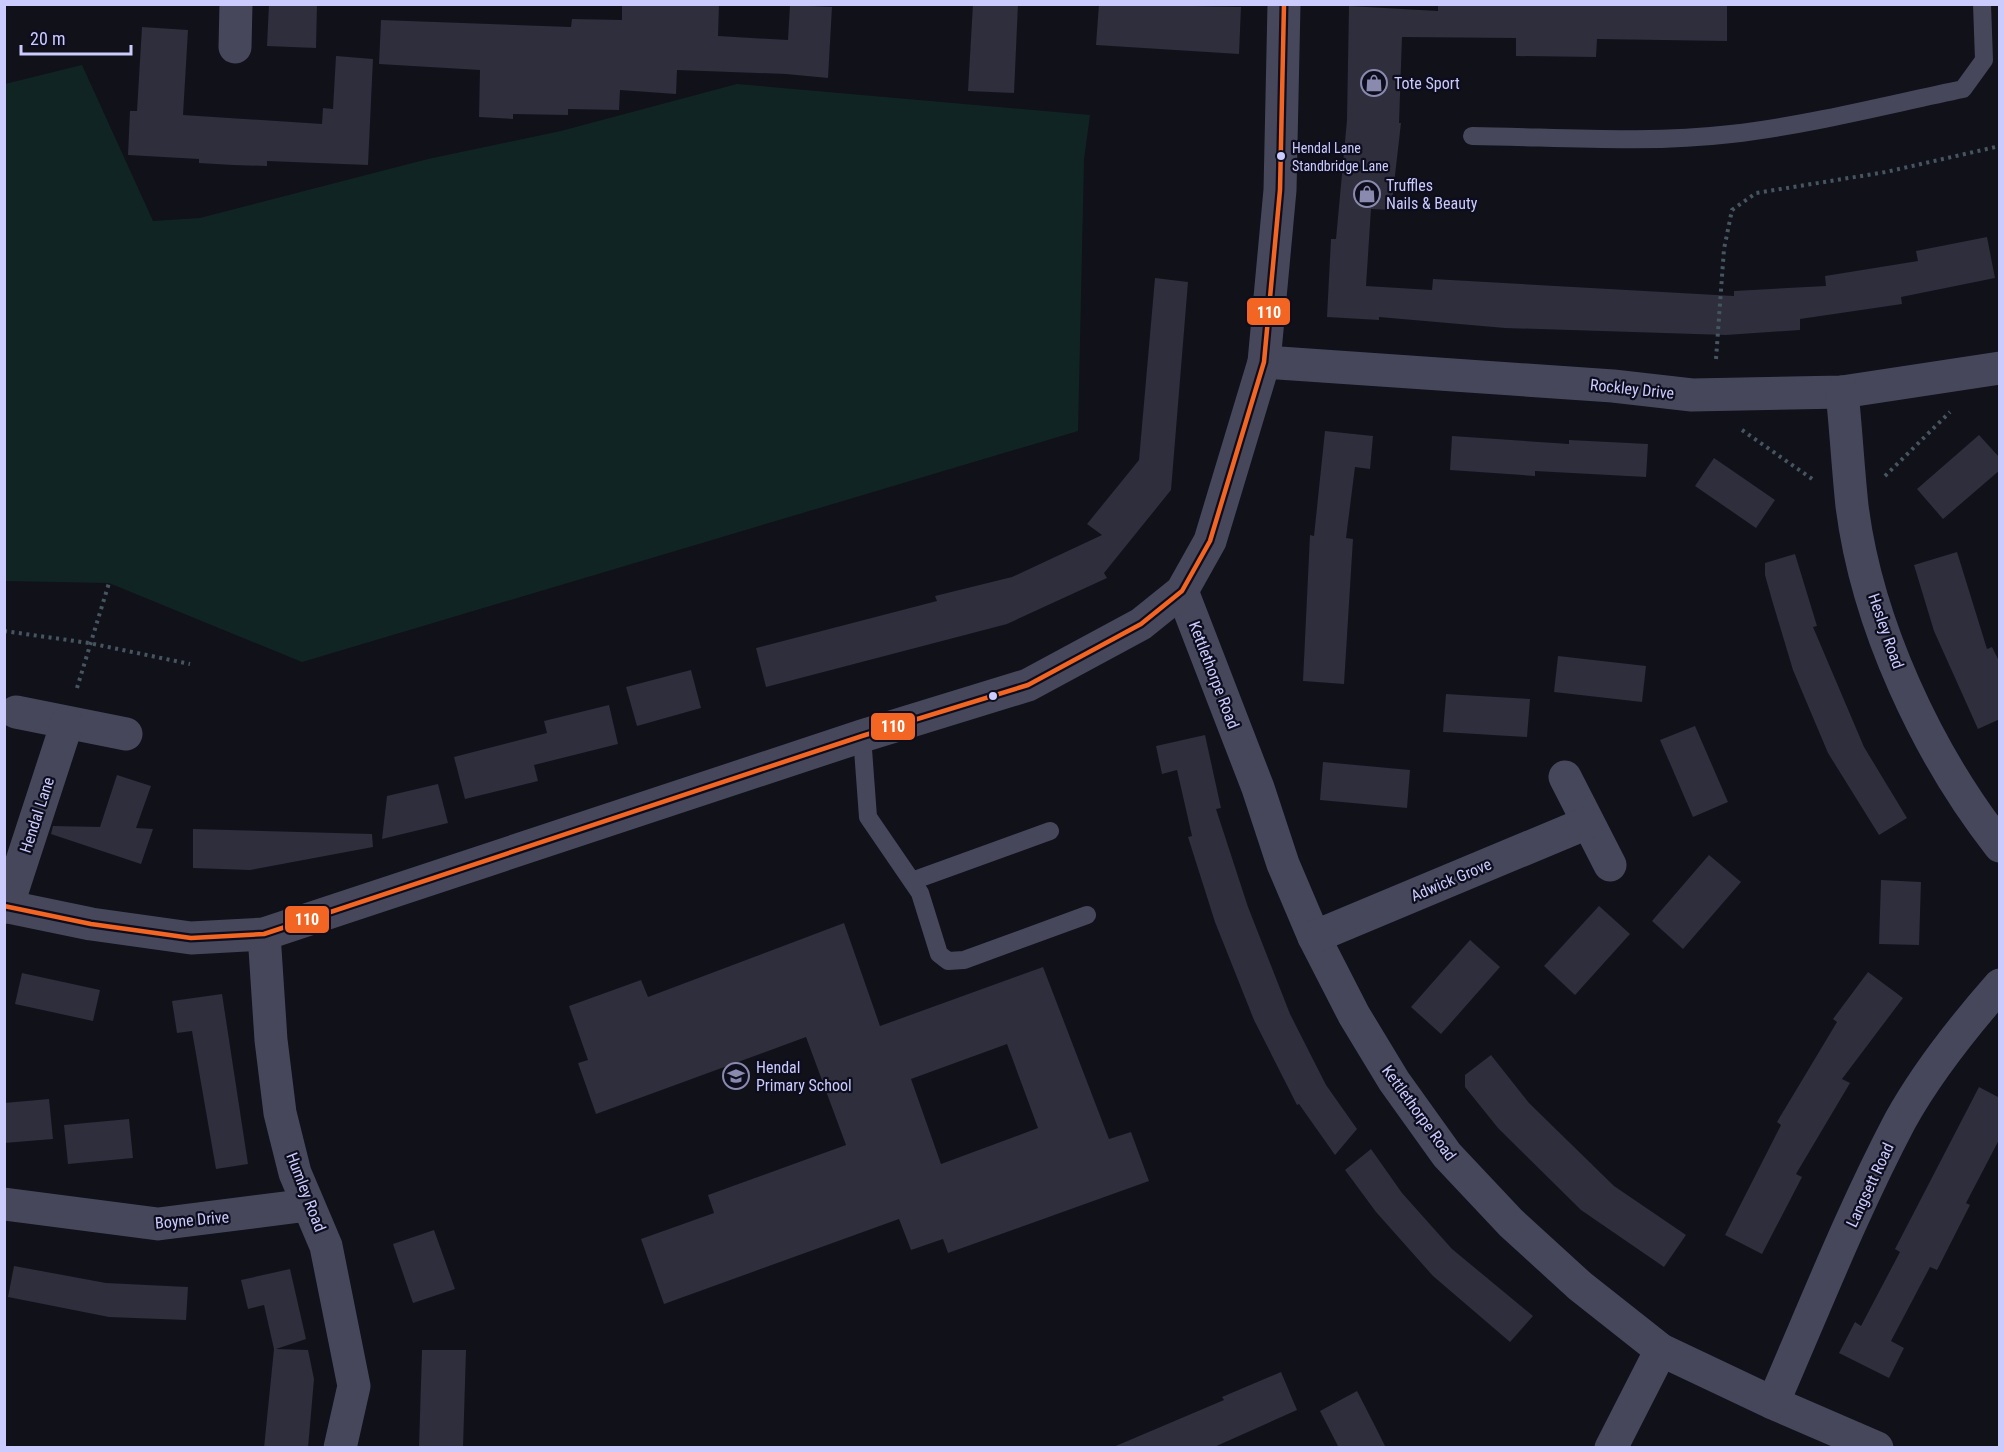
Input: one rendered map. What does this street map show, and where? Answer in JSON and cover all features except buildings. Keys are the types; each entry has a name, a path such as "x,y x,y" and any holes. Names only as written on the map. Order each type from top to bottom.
{"street":[{"path":"235,47 236,4"},
{"name":"Hendal Lane","path":"67,723 6,906 91,924 191,938 264,934 862,736 1028,685 1141,624 1182,591 1210,541 1264,362 1280,190 1284,4"},
{"name":"Rockley Drive","path":"1264,362 1713,395 1842,392 2000,368"},
{"name":"Hesley Road","path":"1842,392 1852,507 1864,565 1890,649 1933,747 1980,822 2000,846"},
{"name":"Kettlethorpe Road","path":"1182,591 1258,789 1283,864 1314,937 1354,1015 1394,1081 1447,1155 1511,1223 1580,1286 1661,1350 1773,1403 1877,1448"},
{"path":"16,712 126,734"},
{"path":"1565,777 1610,865"},
{"name":"Adwick Grove","path":"1314,937 1587,823"},
{"name":"Humley Road","path":"264,934 271,1040 280,1113 295,1173 326,1246 354,1386 340,1448"},
{"name":"Langsett Road","path":"1773,1403 1849,1228 1901,1120 1941,1056 1997,993"},
{"name":"Boyne Drive","path":"4,1204 158,1224 308,1205"},
{"path":"1611,1448 1661,1350"}],"lane":[{"path":"1472,136 1670,139 1731,134 1794,125 1963,89 1984,60 1982,4"},
{"path":"862,736 868,818 920,893 939,954 948,961 964,960 1087,915"},
{"path":"912,881 1050,831"}],"path":[{"path":"1713,395 1724,249 1732,210 1756,193 1886,172 2000,146"},
{"path":"67,723 89,643 109,583"},
{"path":"4,631 89,643 190,664"}],"green space":[{"path":"82,65 153,221 200,218 428,159 561,131 737,84 1090,115 1084,159 1078,431 302,662 109,583 5,581 5,84"}],"transit line":[{"name":"110","path":"4,906 91,924 191,938 264,934 862,736 1028,685 1141,624 1182,591 1210,541 1264,362 1280,190 1284,4"}],"place":[{"name":"Tote Sport","path":"1374,83"},
{"name":"Hendal Lane Standbridge Lane","path":"1281,156"},
{"name":"Truffles Nails & Beauty","path":"1367,194"},
{"name":"Hendal Primary School","path":"736,1076"}]}
